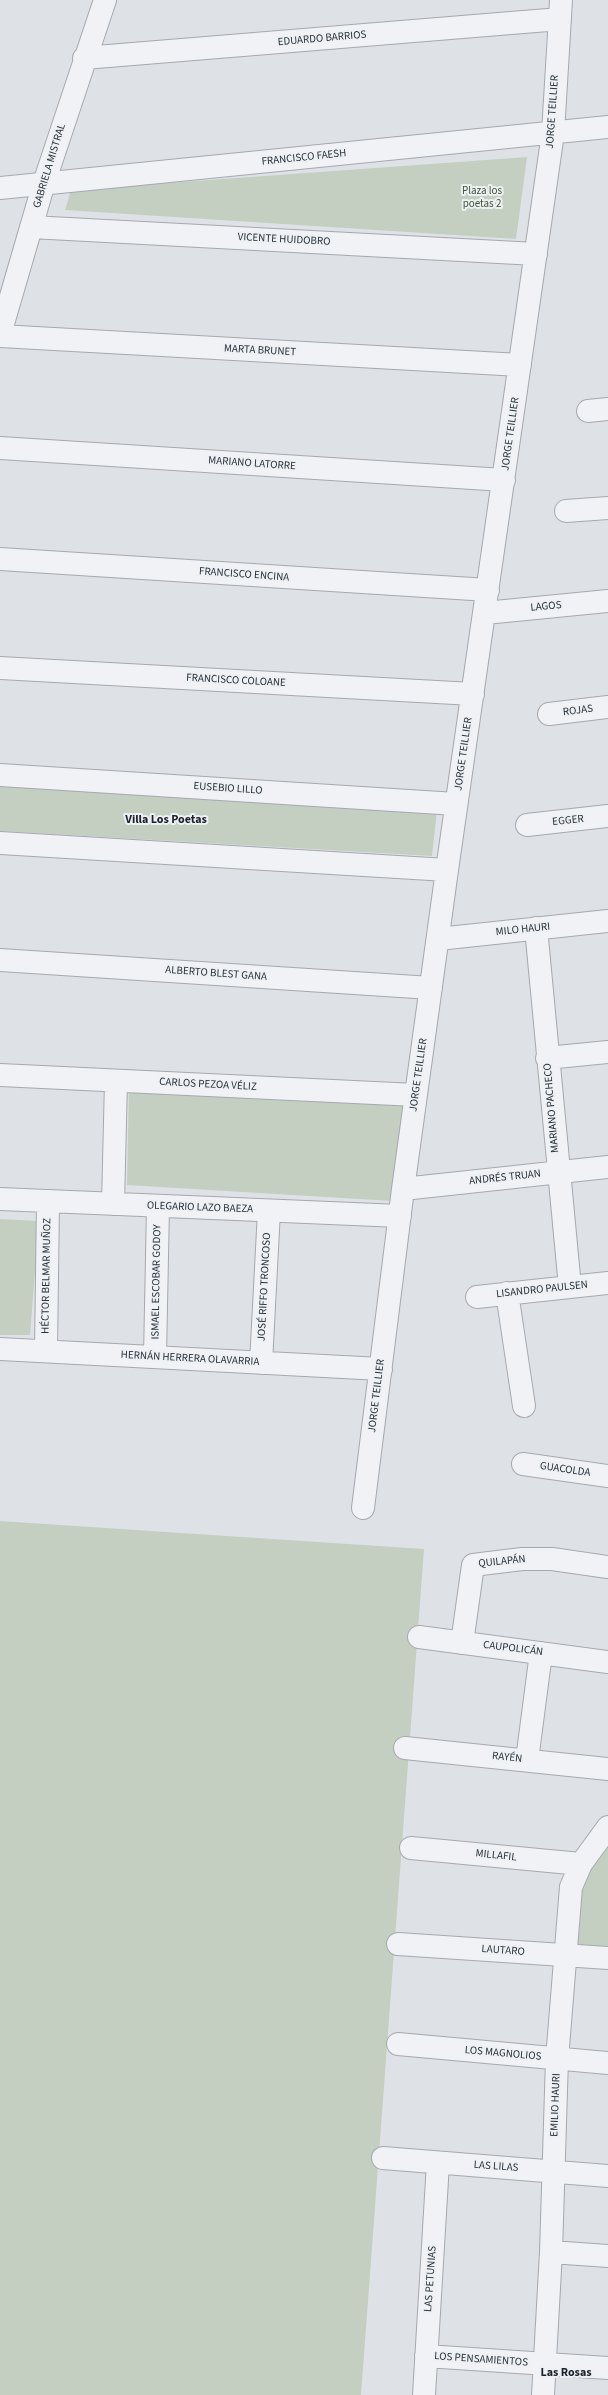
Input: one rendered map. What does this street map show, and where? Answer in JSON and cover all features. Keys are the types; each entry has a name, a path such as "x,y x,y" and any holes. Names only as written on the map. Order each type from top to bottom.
{"street":[{"name":"GABRIELA MISTRAL","path":"0,335 44,183 84,58 105,0"},
{"name":"EDUARDO BARRIOS","path":"84,58 560,10"},
{"name":"JORGE TEILLIER","path":"363,1508 403,1189 456,804 485,613 553,133 560,10"},
{"name":"FRANCISCO FAESH","path":"0,188 608,127"},
{"name":"VICENTE HUIDOBRO","path":"31,227 536,254"},
{"name":"MARTA BRUNET","path":"0,335 520,365"},
{"name":"MARIANO LATORRE","path":"0,448 504,480"},
{"path":"566,511 608,508"},
{"name":"FRANCISCO ENCINA","path":"0,559 488,590"},
{"name":"LAGOS","path":"485,613 608,602"},
{"name":"FRANCISCO COLOANE","path":"0,668 473,694"},
{"name":"ROJAS","path":"549,714 608,707"},
{"name":"EUSEBIO LILLO","path":"0,775 456,804"},
{"name":"EGGER","path":"527,825 608,816"},
{"path":"0,843 447,870"},
{"name":"MILO HAURI","path":"438,939 608,921"},
{"name":"MARIANO PACHECO","path":"536,928 547,1058 570,1287"},
{"name":"ALBERTO BLEST GANA","path":"0,960 431,988"},
{"path":"547,1058 608,1052"},
{"name":"CARLOS PEZOA VÉLIZ","path":"0,1075 416,1096"},
{"path":"113,1204 116,1081"},
{"name":"ANDRÉS TRUAN","path":"403,1189 608,1167"},
{"name":"OLEGARIO LAZO BAEZA","path":"0,1199 400,1216"},
{"name":"HÉCTOR BELMAR MUÑOZ","path":"46,1351 48,1201"},
{"name":"ISMAEL ESCOBAR GODOY","path":"155,1357 158,1206"},
{"name":"JOSÉ RIFFO TRONCOSO","path":"261,1363 269,1211"},
{"name":"LISANDRO PAULSEN","path":"477,1298 507,1293 608,1283"},
{"path":"507,1293 524,1406"},
{"name":"HERNÁN HERRERA OLAVARRIA","path":"0,1348 380,1369"},
{"name":"GUACOLDA","path":"523,1464 608,1476"},
{"name":"QUILAPÁN","path":"462,1643 473,1566 522,1559 552,1559 608,1567"},
{"name":"CAUPOLICÁN","path":"419,1637 608,1662"},
{"path":"527,1760 541,1653"},
{"name":"RAYÉN","path":"405,1748 608,1768"},
{"name":"EMILIO HAURI","path":"543,2395 551,2252 557,2059 571,1887 581,1864 608,1826"},
{"name":"MILLAFIL","path":"412,1848 581,1864"},
{"name":"LAUTARO","path":"398,1944 608,1958"},
{"name":"LOS MAGNOLIOS","path":"398,2044 608,2063"},
{"name":"LAS LILAS","path":"384,2158 608,2176"},
{"name":"LAS PETUNIAS","path":"424,2395 438,2163"},
{"path":"551,2252 608,2256"},
{"name":"LOS PENSAMIENTOS","path":"426,2356 608,2368"}],"green space":[{"name":"Plaza los poetas 2","path":"527,157 516,239 65,210 71,190"},
{"path":"0,785 437,811 432,856 0,831"},
{"path":"129,1081 407,1102 392,1201 127,1185"},
{"path":"0,1219 39,1221 30,1335 0,1335"},
{"path":"0,1521 424,1549 361,2395 0,2395"},
{"path":"608,1832 608,1955 569,1952 573,1889"}],"district":[{"name":"Villa Los Poetas","path":"166,820"},
{"name":"Las Rosas","path":"566,2373"}]}
